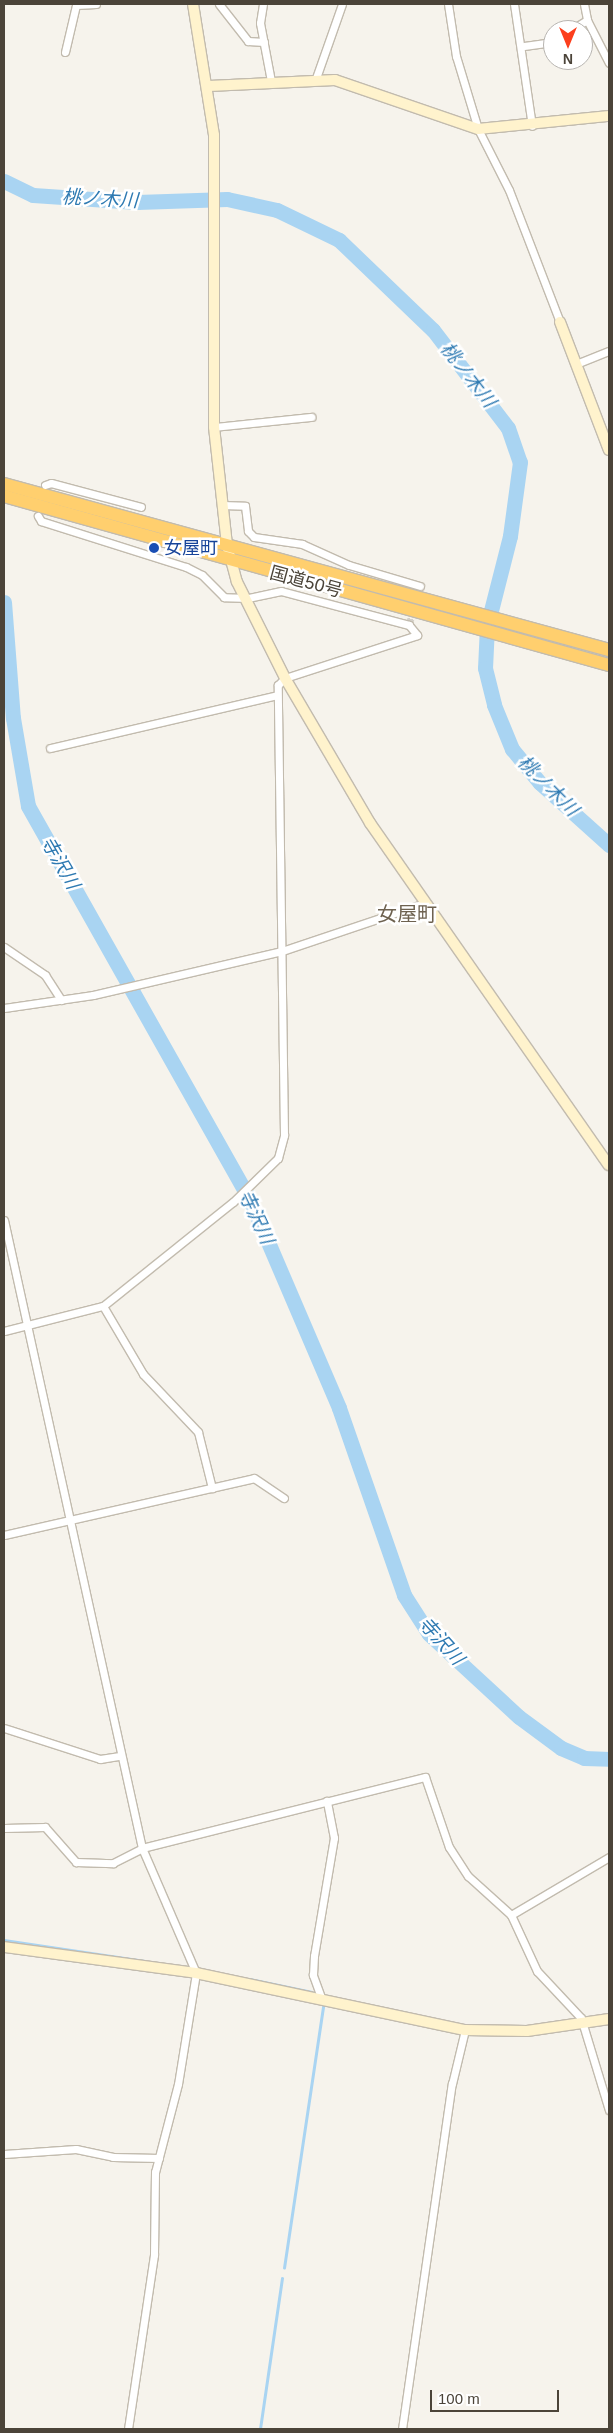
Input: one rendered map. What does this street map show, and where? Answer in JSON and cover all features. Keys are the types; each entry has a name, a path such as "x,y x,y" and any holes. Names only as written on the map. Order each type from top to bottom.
{"highway":[{"name":"国道50号","path":"5,490 227,545 609,650"},
{"name":"国道50号","path":"5,490 231,563 609,665"}],"street":[{"path":"65,52 76,5 96,4"},
{"path":"193,4 209,86 215,164 213,258 214,427 222,505 231,563 244,598 285,678 370,823 609,1165"},
{"path":"219,4 248,41 264,42"},
{"path":"262,4 260,23 271,81"},
{"path":"316,78 342,4"},
{"path":"448,4 456,56 478,129 509,190 609,450"},
{"path":"514,4 524,46 524,87 532,126"},
{"path":"584,4 587,20"},
{"path":"593,32 609,63"},
{"path":"524,46 543,43"},
{"path":"209,86 316,78 354,85 478,129 532,126 609,116"},
{"path":"576,364 609,351"},
{"path":"214,427 311,417"},
{"path":"44,485 51,483 141,507"},
{"path":"222,505 245,506 248,531 254,537 302,544 349,566 420,586"},
{"path":"4,1331 103,1306 262,1177 281,1153 284,1135 277,695 285,678 417,635 409,625 281,590 244,598 219,595 202,575 186,567 146,558 41,521 38,516"},
{"path":"50,748 277,695"},
{"path":"4,1008 61,1000 110,990 282,951 425,903"},
{"path":"4,946 45,975 61,1000"},
{"path":"4,1220 67,1520 142,1848 196,1973 178,2084 159,2158 154,2255 128,2429"},
{"path":"103,1306 142,1374 198,1432 212,1488"},
{"path":"4,1535 259,1478 284,1498"},
{"path":"4,1728 100,1759 120,1756"},
{"path":"4,1828 46,1826 76,1862 113,1863 142,1848 425,1777 449,1847 468,1876 511,1915 537,1971 583,2023 609,2110"},
{"path":"322,2000 313,1974 314,1956 334,1838 327,1801"},
{"path":"511,1915 609,1857"},
{"path":"4,1952 4,1947 196,1973 465,2030 527,2031 609,2018"},
{"path":"402,2429 452,2084 465,2030"},
{"path":"4,2154 76,2149 112,2157 159,2158"}],"waterway":[{"name":"桃ノ木川","path":"4,181 33,195 137,202 227,199 277,210 339,240 433,330 508,428 520,462 510,536 487,626 485,668 494,705 512,749 540,783 609,845"},
{"name":"寺沢川","path":"4,602 13,718 28,806 250,1200 339,1408 404,1595 429,1634 519,1717 561,1748 584,1758 609,1759"},
{"path":"4,1940 144,1961"},
{"path":"250,1979 312,1992"},
{"path":"284,2268 323,2007"},
{"path":"260,2429 282,2279"}],"tunnel":[{"path":"409,625 418,594"}],"place":[{"name":"女屋町","path":"154,548"}],"district":[{"name":"女屋町","path":"407,914"}]}
